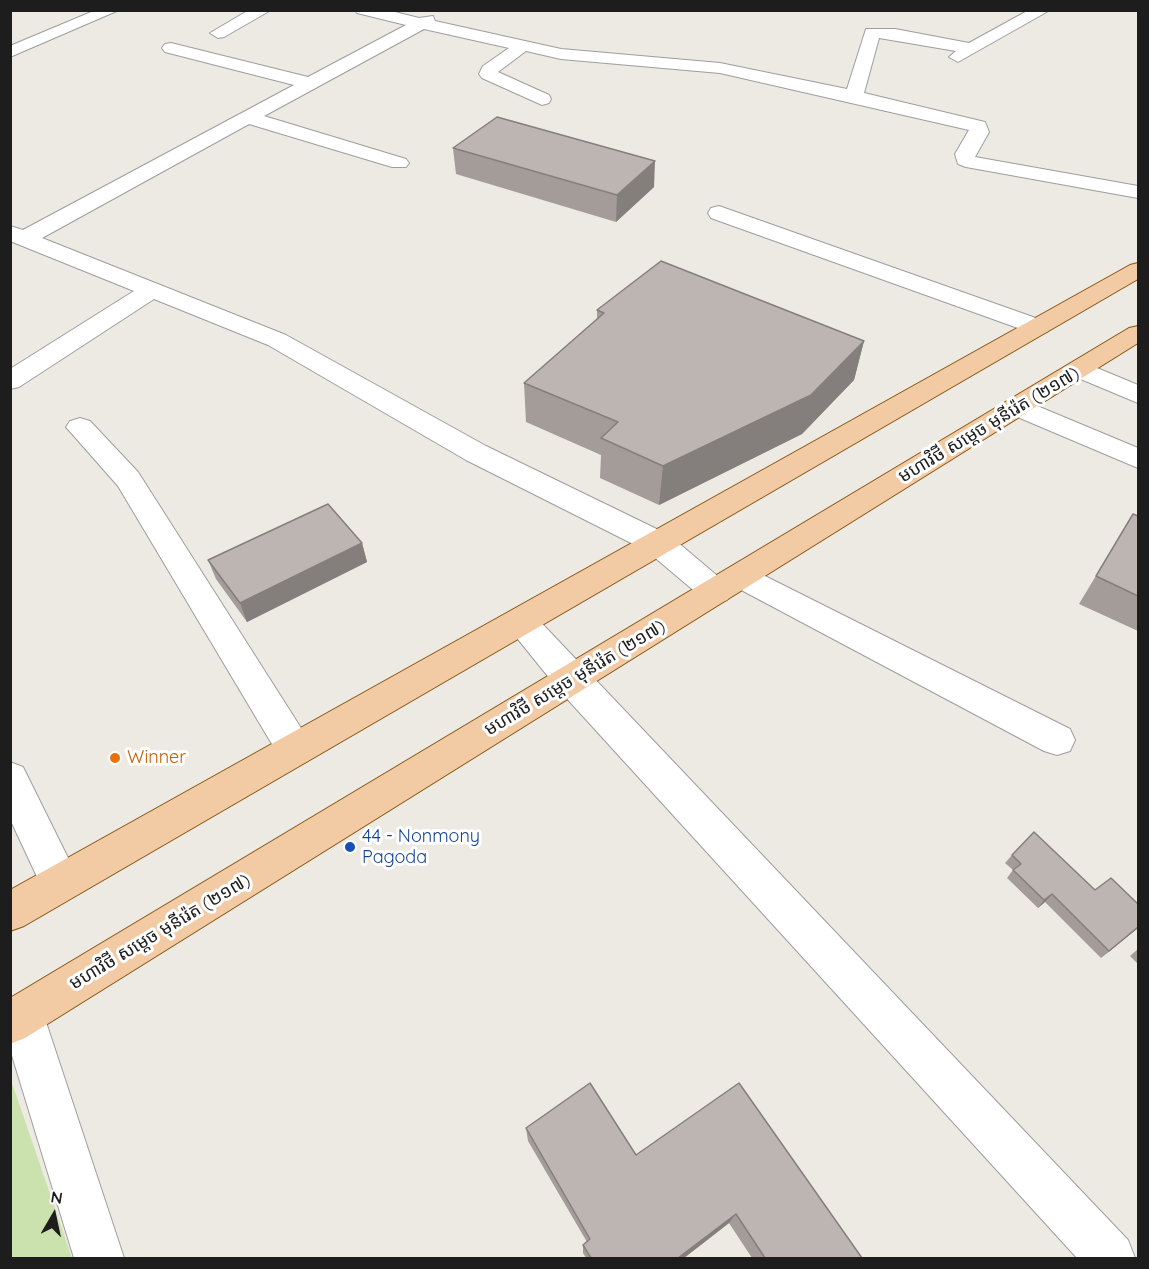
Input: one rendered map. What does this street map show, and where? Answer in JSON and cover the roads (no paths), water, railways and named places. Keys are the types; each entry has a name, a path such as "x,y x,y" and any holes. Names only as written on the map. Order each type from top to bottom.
{"main road":[{"path":"10,912 1138,270"},
{"name":"មហាវិថី សម្តេច មុនីរ៉េត (២១៧)","path":"16,1019 1138,333"}],"street":[{"path":"10,52 111,10"},
{"path":"218,33 263,10"},
{"path":"363,10 521,47 618,60 720,68 854,96 978,126 979,132 965,154 965,160 973,163 1138,192"},
{"path":"18,236 246,117 443,10"},
{"path":"854,96 872,33 895,34 964,53 1034,11"},
{"path":"521,47 489,70 488,74 542,99"},
{"path":"171,48 309,83"},
{"path":"246,117 399,163"},
{"path":"719,213 1038,327"},
{"path":"18,236 277,340 476,453 658,543 728,584 1057,740"},
{"path":"10,381 154,289"},
{"path":"1080,369 1138,394"},
{"path":"1018,408 1138,459"},
{"path":"80,427 128,479 295,750"},
{"path":"520,622 571,680 1110,1258"},
{"path":"10,778 60,883"},
{"path":"16,1019 99,1258"}],"place":[{"name":"Winner","path":"115,758"},
{"name":"44 - Nonmony Pagoda","path":"350,847"}]}
